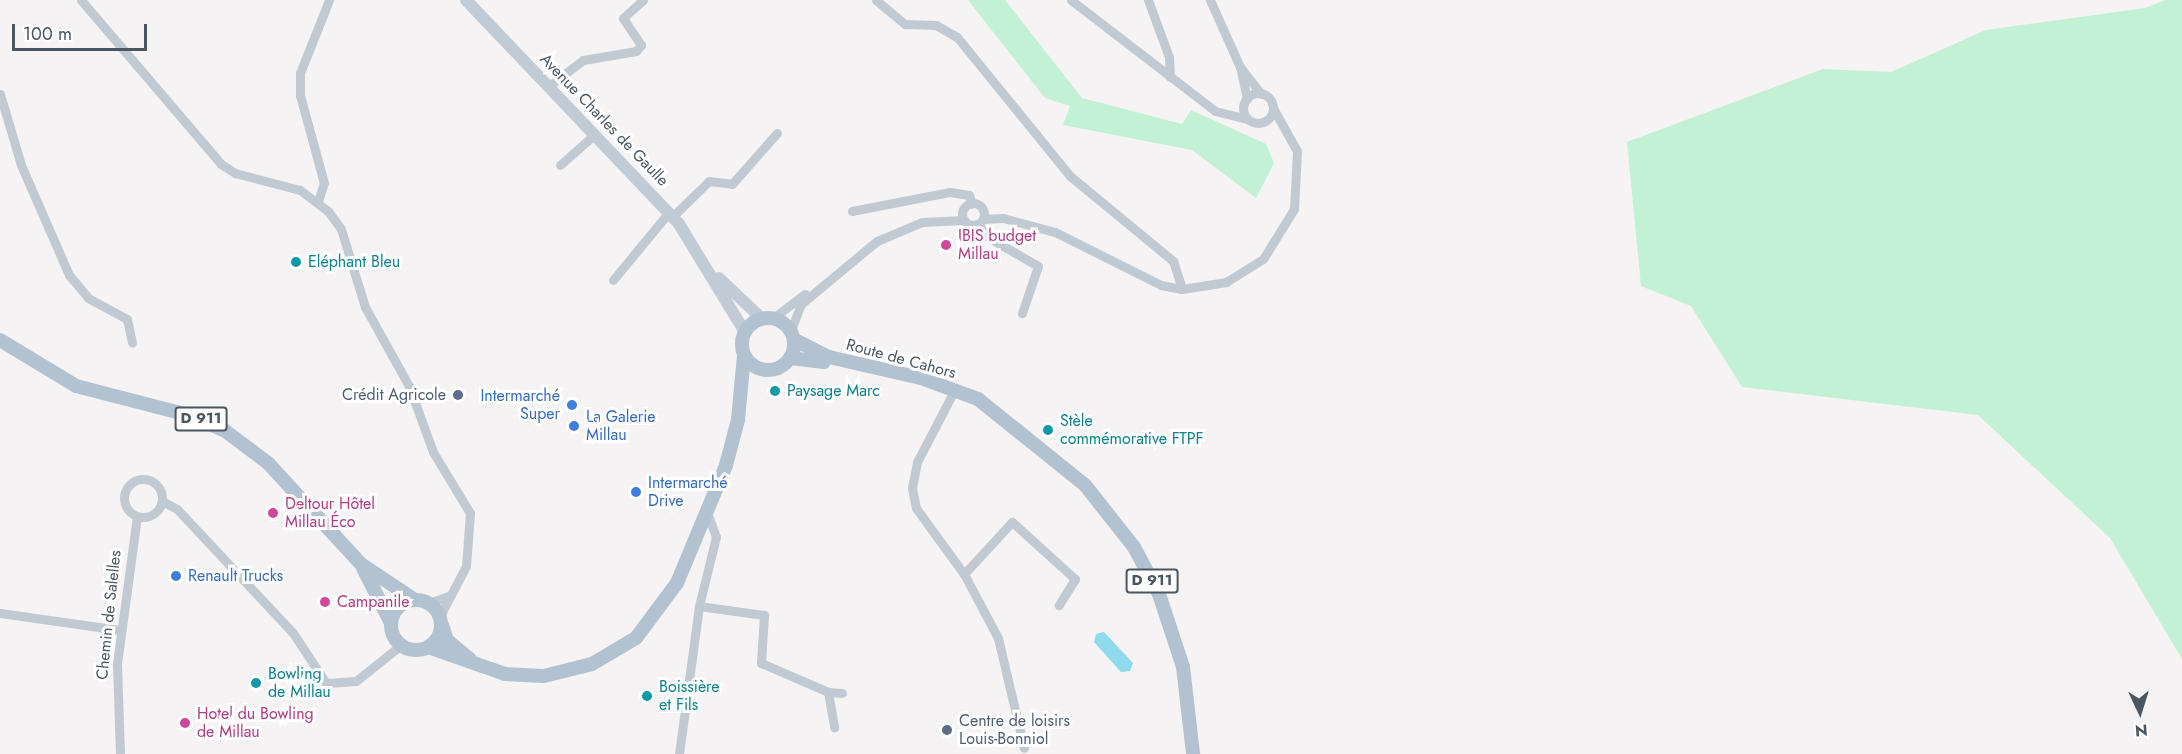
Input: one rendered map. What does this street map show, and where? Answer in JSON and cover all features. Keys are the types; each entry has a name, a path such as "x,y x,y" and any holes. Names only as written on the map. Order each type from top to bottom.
{"main road":[{"name":"Avenue Charles de Gaulle","path":"466,0 671,214 710,269"},
{"path":"479,666 452,645 441,620 429,603 415,600 397,608 391,624 401,645 428,647 479,666 544,676 607,658 656,618 707,513 747,382 760,369 777,368 790,358 793,335 767,318 710,269"},
{"path":"710,269 745,332 741,401"},
{"path":"745,332 767,318"},
{"name":"Route de Cahors","path":"793,335 829,357 953,393 998,414 1040,443 1111,514 1159,594 1183,667 1193,754"},
{"name":"D 911","path":"0,340 70,384 192,416 225,430 268,463 361,564 415,600"},
{"path":"744,356 760,369"},
{"name":"Route de Cahors","path":"790,358 953,393"},
{"name":"D 911","path":"361,564 391,624"},
{"path":"428,647 441,620"}],"street":[{"path":"81,0 221,164 318,201 341,229 365,307 409,386 433,452 470,513 466,566 441,620"},
{"path":"318,201 324,183 303,106 300,73 329,0"},
{"path":"549,86 582,60 636,51 641,45 623,18 643,0"},
{"path":"876,0 905,24 936,25 957,37 1070,176 1173,261 1182,289"},
{"path":"1071,0 1170,77 1226,114 1263,122 1293,138"},
{"path":"1148,0 1169,57 1170,77"},
{"path":"793,335 801,304 828,280 889,234 940,219 963,216 1003,218 1054,232 1139,277 1182,289 1226,282 1248,271 1278,243 1299,185 1293,138 1273,108 1240,67 1210,0"},
{"path":"1240,67 1247,119"},
{"path":"0,94 21,165 69,275 88,298 127,320 132,342"},
{"path":"1226,114 1261,94"},
{"path":"1263,122 1273,108"},
{"path":"613,280 671,214 709,181 732,184 777,133"},
{"path":"560,165 595,134"},
{"path":"852,211 950,192 969,195 972,204 982,218 986,236 1038,266 1022,313"},
{"path":"963,216 972,204"},
{"path":"767,318 828,280"},
{"path":"953,393 917,462 912,488 916,508 964,574 998,638 1024,748"},
{"path":"162,501 150,516 137,516 123,499 131,482 143,478 155,483 162,501 177,509 293,633 326,682 356,681 401,645"},
{"path":"679,754 699,606 716,537 707,513"},
{"name":"Chemin de Salelles","path":"120,754 120,630 137,516"},
{"path":"964,574 1012,522 1075,579 1059,605"},
{"path":"429,603 451,595"},
{"path":"699,606 764,615 761,663 828,692 842,693"},
{"path":"0,613 120,630"},
{"path":"828,692 834,727"}],"green space":[{"path":"968,0 1005,0 1082,98 1182,124 1191,110 1266,144 1274,163 1256,198 1192,150 1063,125 1070,106 1045,98"},
{"path":"2166,0 2182,0 2182,659 2110,538 1978,415 1742,387 1691,306 1641,286 1627,142 1823,69 1891,72 1986,30 2145,8"}],"water":[{"path":"1104,632 1133,663 1130,671 1121,672 1094,642 1096,634"}],"place":[{"name":"IBIS budget Millau","path":"946,245"},
{"name":"Eléphant Bleu","path":"296,262"},
{"name":"Paysage Marc","path":"775,391"},
{"name":"Crédit Agricole","path":"458,395"},
{"name":"Intermarché Super","path":"572,405"},
{"name":"La Galerie Millau","path":"574,426"},
{"name":"Stèle commémorative FTPF","path":"1048,430"},
{"name":"Intermarché Drive","path":"636,492"},
{"name":"Deltour Hôtel Millau Éco","path":"273,513"},
{"name":"Renault Trucks","path":"176,576"},
{"name":"Campanile","path":"325,602"},
{"name":"Bowling de Millau","path":"256,683"},
{"name":"Boissière et Fils","path":"647,696"},
{"name":"Hotel du Bowling de Millau","path":"185,723"},
{"name":"Centre de loisirs Louis-Bonniol","path":"947,730"}]}
